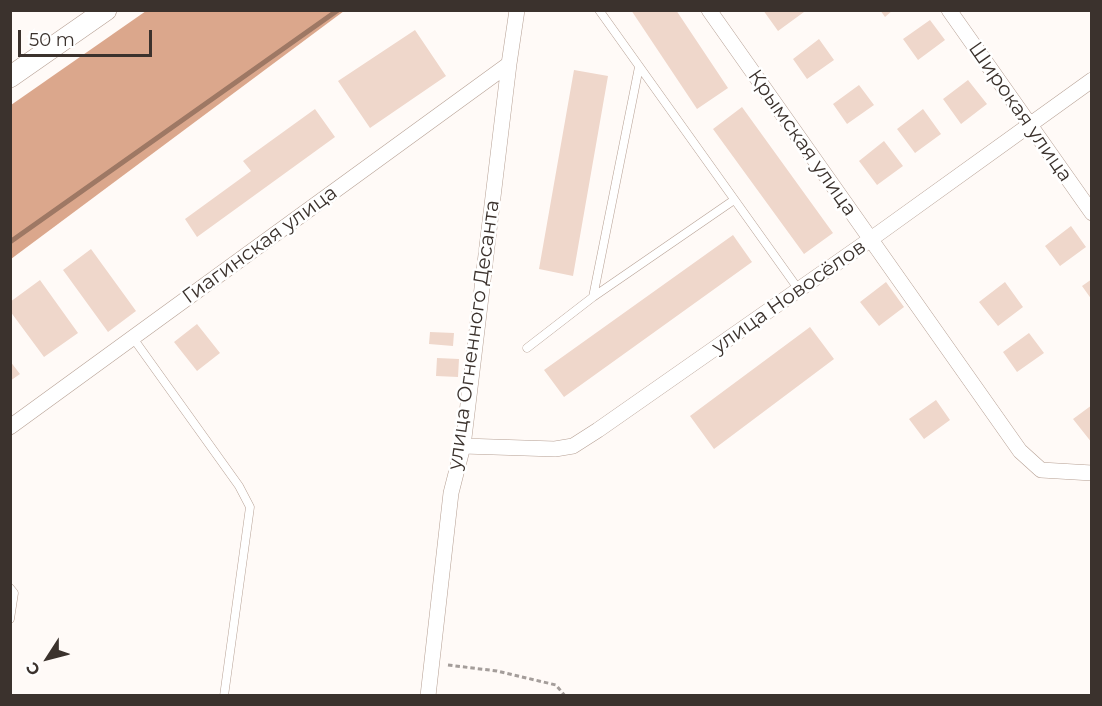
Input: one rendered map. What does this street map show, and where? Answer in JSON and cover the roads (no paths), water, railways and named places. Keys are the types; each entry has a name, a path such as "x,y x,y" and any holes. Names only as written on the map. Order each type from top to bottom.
{"main road":[{"path":"10,77 106,10"}],"street":[{"name":"улица Огненного Десанта","path":"428,696 451,493 463,446 517,10"},
{"name":"Крымская улица","path":"709,10 1020,451 1041,470 1092,473"},
{"name":"Широкая улица","path":"949,10 1092,213"},
{"name":"Гиагинская улица","path":"10,427 509,64"},
{"name":"улица Новосёлов","path":"463,446 555,449 573,446 799,290 1092,80"}],"lane":[{"path":"599,10 799,290"},
{"path":"593,297 639,67"},
{"path":"527,348 593,297 734,200"},
{"path":"133,338 239,486 250,507 224,696"},
{"path":"10,588 14,593 10,619"}],"waterway":[{"path":"10,242 338,10"}]}
